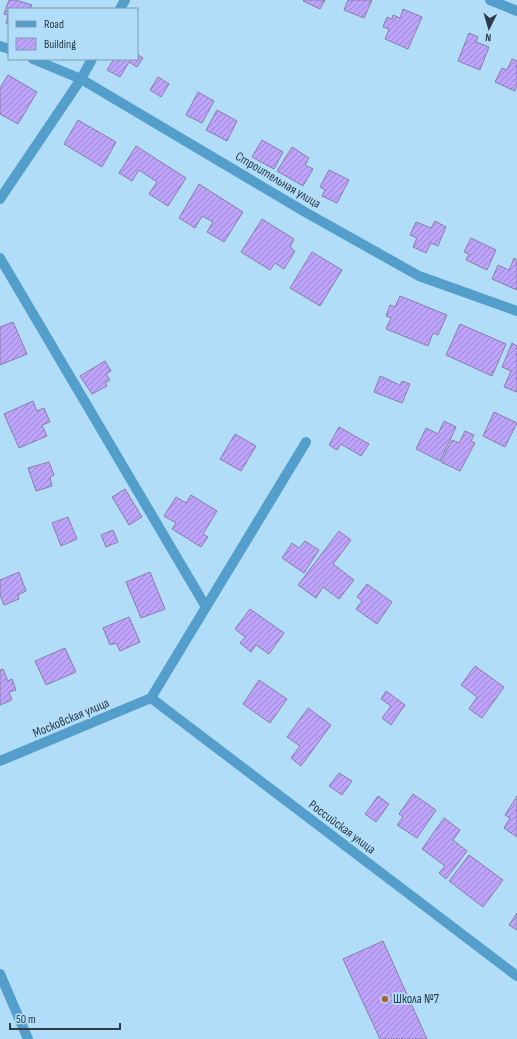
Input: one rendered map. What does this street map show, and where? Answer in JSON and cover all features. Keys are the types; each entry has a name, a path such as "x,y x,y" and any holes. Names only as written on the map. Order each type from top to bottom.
{"street":[{"path":"490,0 517,11"},
{"name":"Строительная улица","path":"35,60 81,79 305,212 419,276 517,311"},
{"path":"0,200 81,79 91,60"},
{"path":"0,258 206,607"},
{"path":"151,698 306,442"},
{"name":"Московская улица","path":"0,761 151,698"},
{"name":"Российская улица","path":"151,698 517,976"},
{"path":"0,974 28,1039"}],"building":[{"path":"9,0 16,0 32,5 30,8 8,8 8,15 4,14"},
{"path":"325,0 320,9 303,1"},
{"path":"348,0 372,0 364,18 344,10"},
{"path":"403,9 422,17 408,49 385,39 389,29 383,27 387,17 392,19 393,15 400,18"},
{"path":"469,33 478,37 476,42 489,47 480,70 458,61"},
{"path":"138,55 143,58 137,67 129,62 120,77 107,70 113,60 138,60"},
{"path":"512,59 517,61 517,85 515,91 495,82 502,68 507,70"},
{"path":"8,75 37,92 18,124 0,114 0,88"},
{"path":"158,77 169,84 161,97 150,90"},
{"path":"198,92 214,101 202,123 186,115"},
{"path":"217,110 237,121 227,141 206,130"},
{"path":"78,120 116,142 102,167 64,144"},
{"path":"262,140 283,152 274,169 252,157"},
{"path":"136,146 186,178 168,206 149,194 157,182 139,170 132,181 119,173"},
{"path":"292,147 309,158 305,165 313,169 303,186 277,171"},
{"path":"329,170 349,180 337,203 322,196 325,190 320,187"},
{"path":"199,184 243,212 224,242 207,232 213,222 202,216 195,228 179,218"},
{"path":"262,219 294,239 290,247 295,251 284,269 275,263 270,270 241,252"},
{"path":"435,221 446,227 438,246 431,243 426,253 413,247 417,238 410,235 416,222 431,228"},
{"path":"471,238 496,250 487,270 466,260 469,254 464,252"},
{"path":"312,252 342,270 320,306 290,288"},
{"path":"514,258 517,260 517,290 492,279 498,265 509,270"},
{"path":"400,296 447,315 438,335 433,333 428,346 386,329 391,318 386,316 390,305 395,307"},
{"path":"13,322 27,354 0,365 0,327"},
{"path":"460,324 506,344 492,376 446,355"},
{"path":"512,343 517,346 517,392 504,387 511,371 502,367"},
{"path":"105,361 111,371 106,374 110,380 105,383 107,386 92,394 80,376"},
{"path":"380,376 400,385 402,381 410,384 402,403 374,392"},
{"path":"33,401 37,411 44,408 50,422 42,425 47,436 19,448 4,414"},
{"path":"494,412 517,423 505,447 483,436"},
{"path":"444,421 456,427 440,461 416,449 426,428 438,434"},
{"path":"339,427 369,444 361,456 341,444 337,450 329,445"},
{"path":"465,431 474,435 471,441 475,443 460,471 441,462 452,440 459,443"},
{"path":"235,434 256,446 241,471 220,459"},
{"path":"49,462 54,475 50,477 52,486 36,491 28,468"},
{"path":"125,489 142,517 129,525 112,497"},
{"path":"191,495 217,511 203,534 208,537 201,547 172,529 176,523 164,516 176,497 186,503"},
{"path":"68,517 77,539 61,546 52,523"},
{"path":"113,530 118,542 106,547 101,535"},
{"path":"339,531 351,540 333,564 354,580 339,599 323,587 316,598 298,585"},
{"path":"305,541 319,550 304,573 282,558 292,543 299,548"},
{"path":"19,572 26,591 18,595 19,599 4,605 0,595 0,580"},
{"path":"150,572 165,609 141,618 126,582"},
{"path":"367,584 392,602 377,624 356,609 362,601 357,597"},
{"path":"250,609 284,633 269,654 256,645 251,652 240,643 245,637 235,629"},
{"path":"129,617 140,642 120,651 116,643 110,645 103,628"},
{"path":"65,648 76,672 46,685 35,661"},
{"path":"475,666 504,687 482,718 469,709 477,697 461,685"},
{"path":"3,669 8,681 12,679 16,690 9,692 12,700 0,705 0,670"},
{"path":"259,680 287,699 270,723 243,704"},
{"path":"386,691 405,705 391,725 382,718 391,706 381,699"},
{"path":"308,708 331,725 301,766 291,758 300,746 287,737"},
{"path":"339,773 352,781 342,795 329,786"},
{"path":"413,794 436,810 417,838 397,825 403,817 399,814"},
{"path":"378,796 389,804 376,822 365,814"},
{"path":"517,796 517,837 504,828 510,818 505,815"},
{"path":"444,818 460,830 453,840 467,851 446,879 439,873 445,866 422,849"},
{"path":"469,855 503,880 483,907 449,881"},
{"path":"517,913 517,930 509,925"},
{"name":"Школа №7","path":"383,941 427,1039 380,1039 343,959"}],"place":[{"name":"Школа №7","path":"385,999"}]}
